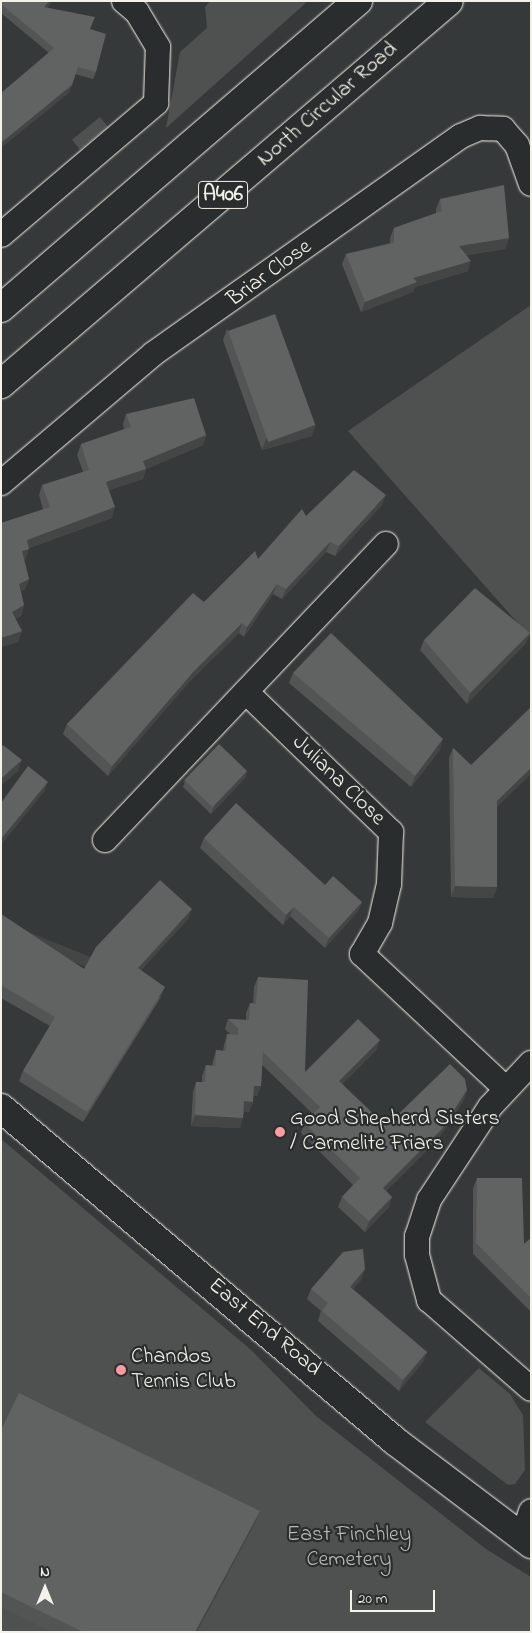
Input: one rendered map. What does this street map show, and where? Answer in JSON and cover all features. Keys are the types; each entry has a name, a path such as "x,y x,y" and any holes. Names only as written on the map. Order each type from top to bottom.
{"main road":[{"name":"A406","path":"1,308 358,1"},
{"name":"North Circular Road","path":"1,384 447,3"},
{"name":"East End Road","path":"1,1108 395,1442 526,1541"}],"street":[{"path":"1,235 156,103 158,47 137,12 124,1"},
{"name":"Briar Close","path":"1,483 153,354 461,136 480,128 503,129 517,145 531,184"},
{"path":"105,840 386,544"},
{"name":"Juliana Close","path":"246,692 391,832 389,884 380,923 362,954 505,1088"},
{"path":"531,1063 505,1088 429,1200 418,1228 417,1255 429,1300 531,1390"},
{"path":"526,1541 531,1511"}],"green space":[{"path":"210,1 308,1 166,128 180,52 207,28 205,7"},
{"path":"100,117 108,127 80,150 72,140"},
{"path":"531,305 531,638 348,431"},
{"name":"Chandos Tennis Club","path":"1,1139 250,1349 316,1416 486,1549 531,1577 531,1632 1,1632"},
{"path":"479,1368 510,1394 523,1415 525,1470 515,1484 508,1485 425,1422"}],"building":[{"path":"1,1 49,1 44,7 95,17 90,29 106,34 96,72 78,67 72,85 1,143 1,93 54,48 1,4"},
{"path":"504,185 509,238 459,246 471,261 413,278 417,282 365,302 346,254 394,243 394,228 442,211 440,199"},
{"path":"275,314 315,425 268,442 228,331"},
{"path":"194,398 206,435 143,461 146,469 106,482 115,507 27,540 29,549 22,551 29,579 19,584 24,605 12,612 22,631 1,638 1,523 50,507 42,485 89,470 81,444 131,427 126,414"},
{"path":"354,470 386,495 339,546 330,542 286,589 277,584 247,627 242,623 194,671 112,766 67,724 193,593 204,602 255,551 258,559 302,509 306,516"},
{"path":"475,588 530,633 470,693 424,640"},
{"path":"331,633 443,739 415,776 293,673"},
{"path":"531,707 531,768 497,801 497,887 455,886 453,748 471,765"},
{"path":"219,744 247,771 212,807 184,780"},
{"path":"3,745 22,760 1,779 1,748"},
{"path":"28,766 48,782 1,839 1,803"},
{"path":"236,803 325,885 333,876 362,902 329,938 294,907 286,915 204,838"},
{"path":"160,880 192,909 138,968 165,987 87,1112 23,1071 55,1017 1,985 1,914 84,969 96,947"},
{"path":"258,977 308,980 305,1072 358,1019 380,1040 339,1081 386,1126 450,1064 465,1079 467,1090 442,1129 383,1188 392,1197 369,1221 342,1197 360,1178 304,1123 320,1107 263,1052 261,1086 254,1086 253,1102 244,1101 243,1118 195,1115 196,1082 205,1082 206,1065 215,1066 216,1050 226,1051 227,1034 238,1035 238,1028 228,1019 249,1020 250,1003 256,1004"},
{"path":"477,1178 522,1178 524,1244 531,1238 531,1298 476,1243"},
{"path":"363,1249 365,1269 350,1287 427,1352 403,1380 322,1311 328,1303 311,1289 343,1252"},
{"path":"19,1393 260,1511 195,1632 83,1632 1,1592 1,1430"}],"place":[{"name":"Good Shepherd Sisters / Carmelite Friars","path":"280,1132"},
{"name":"Chandos Tennis Club","path":"121,1370"}],"park label":[{"name":"East Finchley Cemetery","path":"349,1548"}]}
